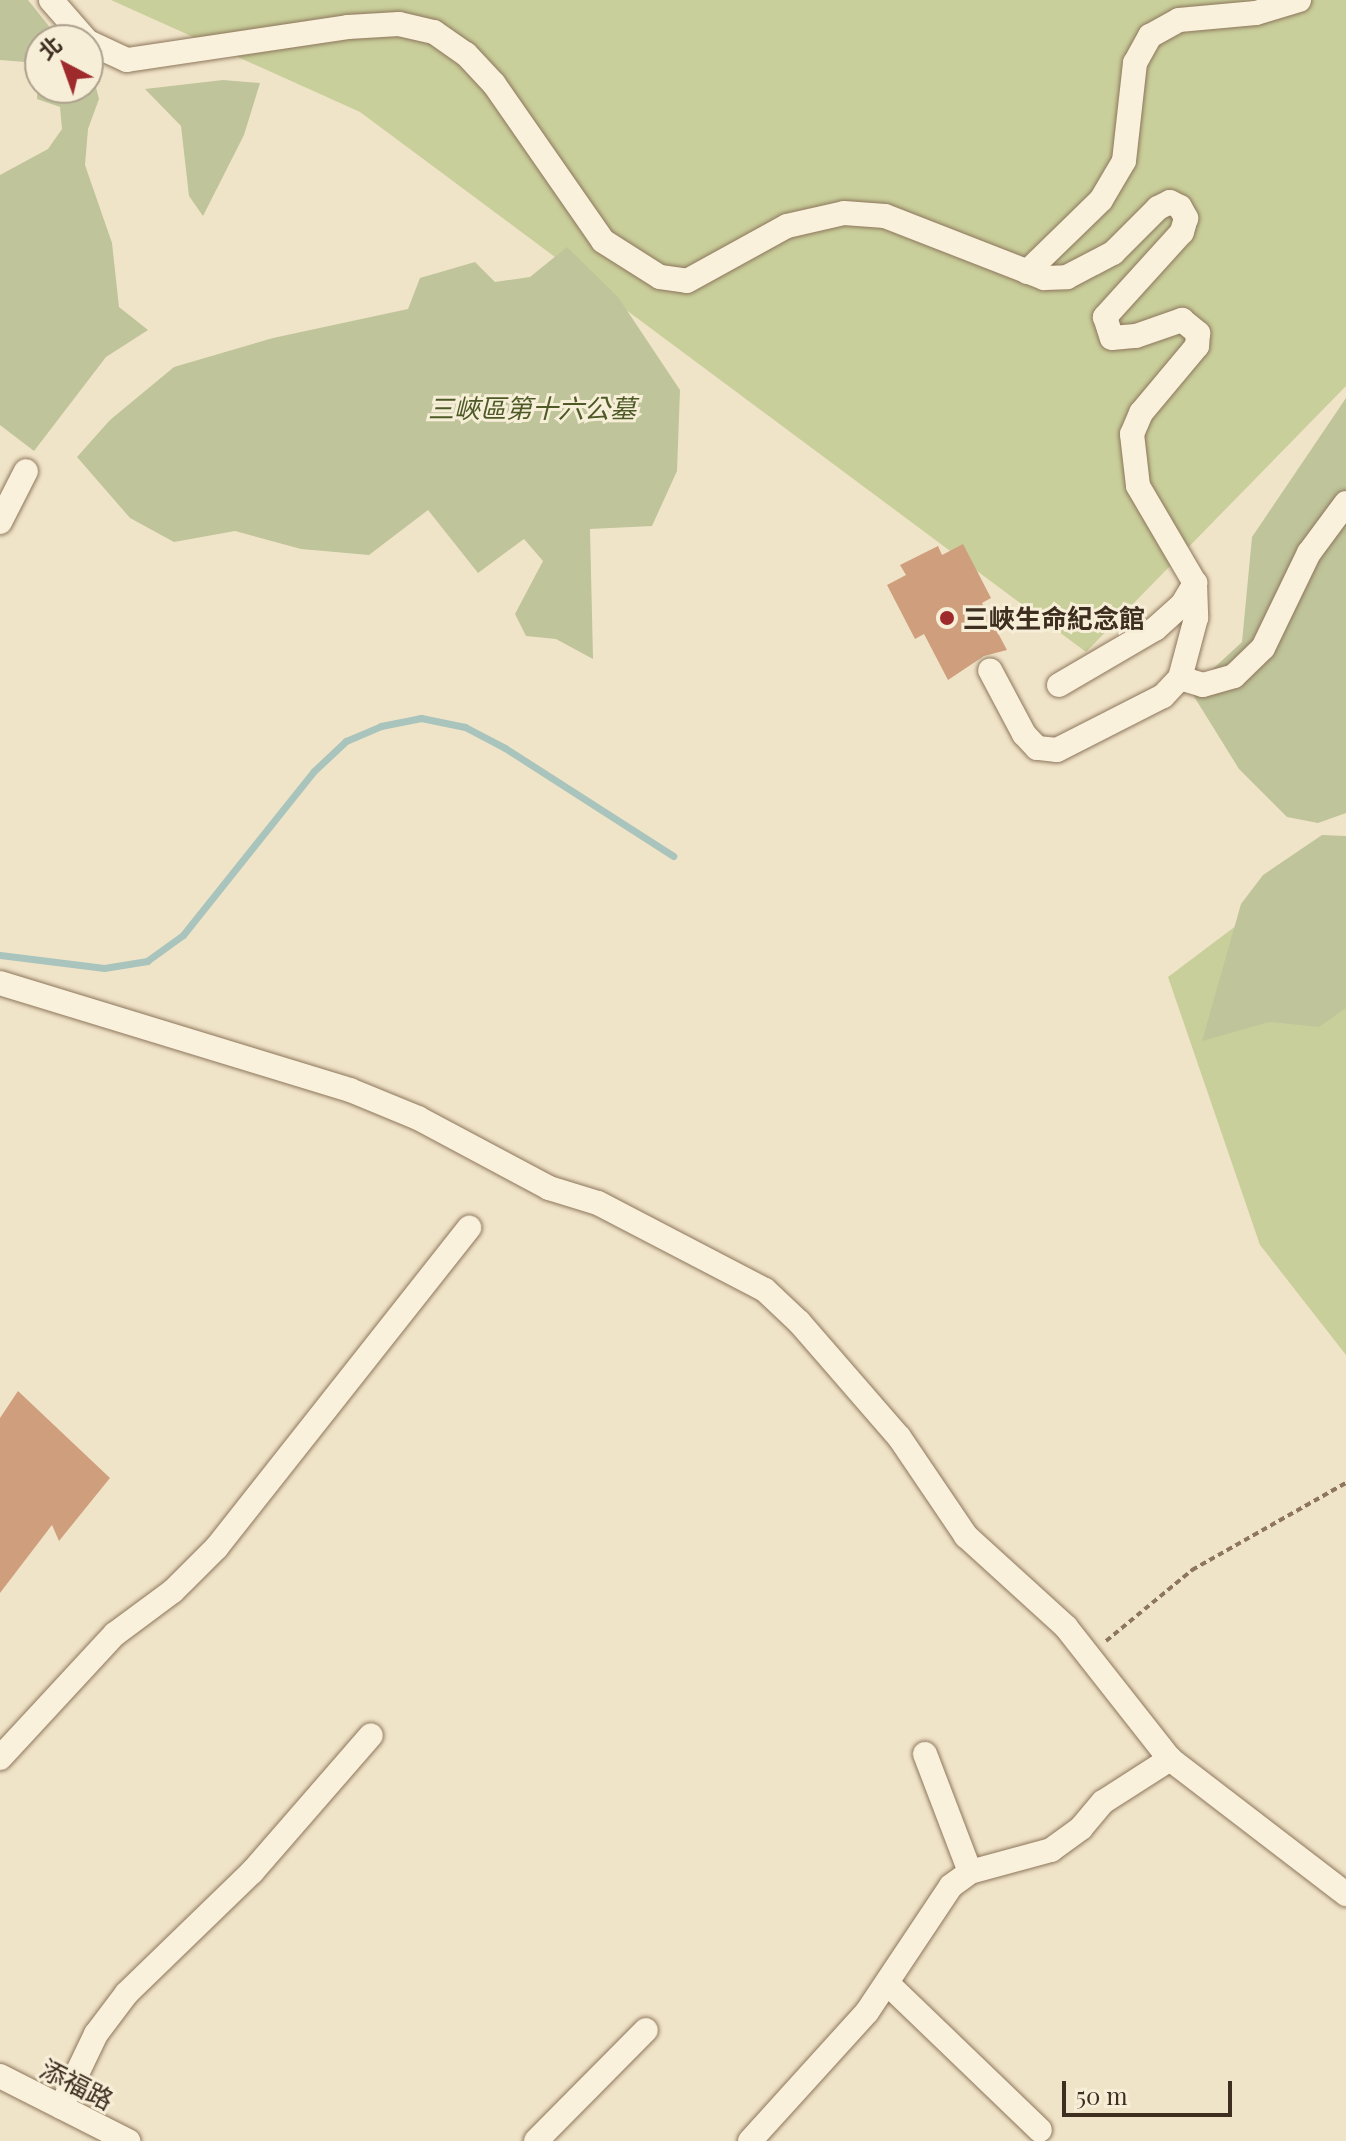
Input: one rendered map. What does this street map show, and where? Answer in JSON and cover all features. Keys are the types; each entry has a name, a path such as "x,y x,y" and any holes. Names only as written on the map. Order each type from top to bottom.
{"street":[{"path":"51,0 72,24"},
{"path":"1027,272 1101,200 1124,161 1135,63 1150,36 1179,20 1256,13 1299,0"},
{"path":"104,49 127,60 149,60 348,27 399,24 434,32 466,54 494,84 603,241 660,277 687,281 787,226 844,213 885,216 1044,278 1087,270 1113,253 1158,208 1170,202 1180,207 1186,218 1182,232 1111,306 1106,329 1112,338 1122,339 1182,320 1198,333 1184,366 1141,413 1132,434 1138,486 1195,583 1196,618 1180,678 1163,696 1057,750 1037,748 1024,734 990,670"},
{"path":"0,522 26,471"},
{"path":"1180,678 1203,685 1234,676 1263,648 1309,553 1346,503"},
{"path":"1059,685 1155,629 1182,605 1195,583"},
{"path":"0,983 350,1090 418,1118 549,1188 612,1209 765,1290 799,1322 899,1437 966,1536 997,1570 1044,1603 1170,1759 1346,1894"},
{"path":"0,1758 115,1634 173,1591 217,1547 469,1228"},
{"path":"61,2107 96,2034 127,1993 252,1872 371,1735"},
{"path":"925,1754 970,1872"},
{"path":"750,2141 887,1983 935,1907 970,1872 1051,1850 1117,1790 1170,1759"},
{"path":"887,1983 1040,2130"},
{"path":"536,2141 646,2030"},
{"name":"添福路","path":"0,2076 128,2141"}],"path":[{"path":"1088,1655 1192,1570 1346,1483"}],"green space":[{"path":"0,0 28,0 47,24 24,24 24,62 0,60"},
{"path":"111,0 1346,0 1346,386 1086,652 360,112"},
{"path":"223,80 260,83 244,135 203,216 189,196 181,126 145,89"},
{"path":"51,104 97,104 88,129 85,165 112,243 119,307 148,330 106,357 34,451 0,425 0,175 48,149 62,129 60,107"},
{"name":"三峽區第十六公墓","path":"567,247 618,297 680,390 677,471 652,526 590,529 593,659 556,639 526,636 515,614 543,561 524,539 478,573 428,510 369,555 301,549 235,531 174,542 130,518 77,457 110,420 174,367 273,338 408,309 420,278 475,262 495,282 530,277"},
{"path":"1346,398 1346,813 1318,823 1287,817 1239,769 1190,690 1242,642 1252,537"},
{"path":"1322,835 1346,836 1346,1008 1319,1027 1269,1022 1202,1041 1241,904 1263,875"},
{"path":"1346,843 1346,1355 1260,1245 1168,977"}],"building":[{"name":"三峽生命紀念館","path":"963,544 991,598 982,603 1007,650 984,656 948,680 924,634 915,639 887,585 906,575 900,565 938,546 942,555"},
{"path":"18,1391 110,1478 59,1541 52,1525 0,1593 0,1418"}],"waterway":[{"path":"0,955 104,968 147,961 183,935 314,771 346,741 381,726 421,718 465,727 505,748 673,856"}],"place":[{"name":"三峽生命紀念館","path":"947,618"}]}
